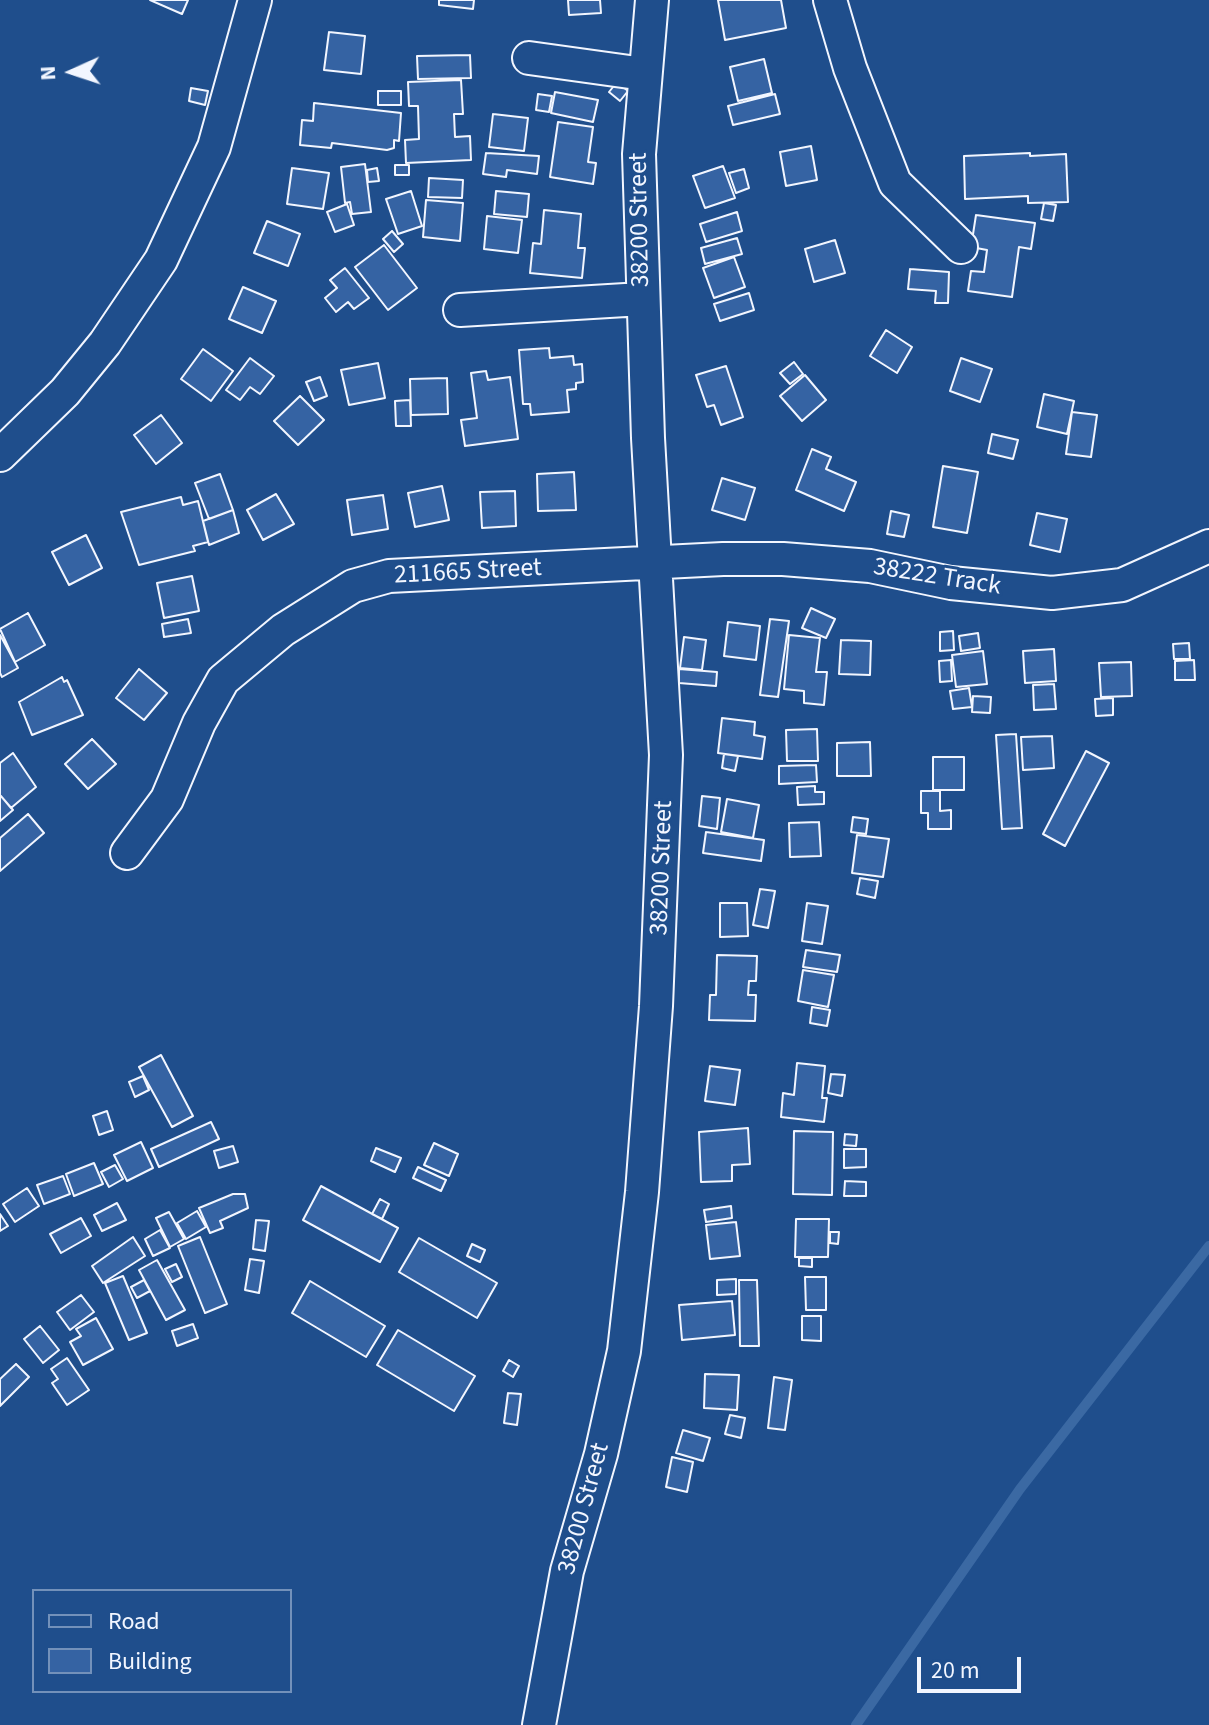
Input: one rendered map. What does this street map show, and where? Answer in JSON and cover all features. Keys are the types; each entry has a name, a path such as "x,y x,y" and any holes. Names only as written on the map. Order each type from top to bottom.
{"street":[{"path":"0,455 65,392 105,343 161,260 214,147 255,0"},
{"name":"38200 Street","path":"539,1725 567,1571 601,1454 624,1351 642,1192 664,873 666,755 642,299 639,154 652,0"},
{"path":"830,0 850,68 895,183 961,247"},
{"path":"529,58 644,74"},
{"path":"460,310 642,299"},
{"name":"38222 Track","path":"656,564 783,559 870,566 951,583 1052,593 1122,585 1209,546"},
{"name":"211665 Street","path":"127,853 167,799 199,723 223,680 283,630 353,586 389,576 656,564"}],"building":[{"path":"150,0 188,0 182,14"},
{"path":"439,0 474,0 473,9 439,5"},
{"path":"568,0 600,0 601,13 569,15"},
{"path":"718,0 781,0 786,28 725,40"},
{"path":"329,32 365,36 361,74 324,70"},
{"path":"470,55 471,78 418,79 417,56"},
{"path":"764,59 772,93 738,101 730,67"},
{"path":"461,80 463,114 454,114 455,137 470,136 471,160 406,163 405,140 419,139 418,106 409,106 408,82"},
{"path":"617,82 628,91 620,101 609,92"},
{"path":"191,88 208,91 205,105 189,101"},
{"path":"378,91 401,91 401,105 378,105"},
{"path":"555,92 598,100 593,122 551,113"},
{"path":"538,94 552,96 549,112 536,110"},
{"path":"775,94 780,114 733,125 728,106"},
{"path":"314,103 401,113 399,141 394,140 394,148 387,150 332,143 331,148 300,145 302,120 313,121"},
{"path":"493,114 528,118 524,151 489,147"},
{"path":"558,122 593,127 588,162 596,163 593,184 550,177"},
{"path":"811,146 817,180 786,186 780,152"},
{"path":"486,153 539,156 537,174 507,170 506,177 483,174"},
{"path":"1030,153 1030,156 1066,154 1068,202 1028,203 1028,196 965,199 964,156"},
{"path":"365,164 371,212 352,214 350,202 345,203 341,167"},
{"path":"395,165 409,165 409,175 395,175"},
{"path":"723,166 735,198 705,208 693,176"},
{"path":"292,168 329,173 323,209 287,204"},
{"path":"377,168 379,181 368,182 367,170"},
{"path":"744,169 749,188 736,193 729,173"},
{"path":"429,178 463,180 462,198 428,197"},
{"path":"411,191 422,226 398,234 386,199"},
{"path":"496,191 529,194 527,217 494,214"},
{"path":"426,200 463,203 460,241 423,237"},
{"path":"1044,203 1056,205 1053,221 1041,219"},
{"path":"347,204 354,225 335,232 327,212"},
{"path":"544,210 581,214 578,248 585,248 582,278 530,273 533,243 541,244"},
{"path":"737,212 742,231 706,242 700,224"},
{"path":"976,215 1035,223 1031,249 1019,247 1012,297 968,291 971,271 984,272 987,250 971,247"},
{"path":"487,216 522,220 518,253 484,249"},
{"path":"267,221 300,234 288,266 254,253"},
{"path":"392,231 403,244 394,252 383,239"},
{"path":"737,238 742,254 705,264 701,248"},
{"path":"835,240 845,273 814,282 805,249"},
{"path":"384,245 417,288 388,310 355,267"},
{"path":"734,257 745,287 714,298 703,268"},
{"path":"345,268 369,298 354,309 348,302 336,312 325,298 337,288 330,280"},
{"path":"910,269 949,272 948,303 935,303 936,291 908,289"},
{"path":"243,287 276,301 262,333 229,319"},
{"path":"749,293 754,310 720,321 714,304"},
{"path":"886,330 912,347 897,373 870,356"},
{"path":"549,348 550,358 573,356 574,365 582,364 583,382 576,383 576,389 567,390 569,412 531,415 530,404 523,404 519,350"},
{"path":"203,349 233,371 211,401 181,379"},
{"path":"250,358 274,376 260,394 250,387 240,400 226,390"},
{"path":"961,358 992,369 980,402 950,391"},
{"path":"794,362 803,374 790,384 780,373"},
{"path":"378,363 385,398 349,405 341,370"},
{"path":"726,366 743,417 721,425 714,405 707,407 696,375"},
{"path":"486,371 488,380 510,377 518,439 465,446 461,420 477,418 471,373"},
{"path":"805,375 826,400 802,421 780,396"},
{"path":"320,377 327,396 314,401 306,382"},
{"path":"447,378 448,414 411,415 410,379"},
{"path":"1044,394 1074,401 1067,434 1037,427"},
{"path":"300,396 324,420 298,445 274,421"},
{"path":"410,400 411,426 396,426 395,401"},
{"path":"1072,412 1097,415 1091,457 1066,454"},
{"path":"161,415 182,443 156,464 134,435"},
{"path":"992,434 1018,440 1013,459 988,453"},
{"path":"812,449 831,457 826,469 856,482 844,511 796,490"},
{"path":"943,466 978,472 967,533 933,527"},
{"path":"574,472 576,510 538,511 537,474"},
{"path":"220,474 233,510 209,519 195,483"},
{"path":"722,478 755,488 745,520 712,510"},
{"path":"442,486 449,520 415,527 408,493"},
{"path":"515,491 516,526 482,528 480,492"},
{"path":"276,494 294,524 263,540 247,510"},
{"path":"383,495 388,529 352,535 347,500"},
{"path":"181,497 183,505 198,501 208,542 193,546 195,551 139,565 121,512"},
{"path":"233,510 239,533 209,545 203,521"},
{"path":"891,511 909,515 904,537 887,534"},
{"path":"1037,513 1067,519 1060,552 1030,545"},
{"path":"86,535 102,568 69,585 52,552"},
{"path":"192,576 199,611 164,618 157,583"},
{"path":"811,608 835,619 826,638 802,628"},
{"path":"28,613 45,645 15,662 0,629"},
{"path":"188,619 191,633 164,637 162,624"},
{"path":"770,619 789,621 778,697 760,695"},
{"path":"728,622 760,626 756,660 724,656"},
{"path":"953,631 954,650 940,651 940,632"},
{"path":"978,633 980,648 961,651 959,636"},
{"path":"0,635 18,668 2,677 0,673"},
{"path":"789,635 820,638 816,672 827,672 824,705 804,703 804,691 784,689"},
{"path":"684,637 706,640 702,670 680,668"},
{"path":"841,640 871,641 870,675 839,674"},
{"path":"1189,643 1190,659 1174,659 1173,644"},
{"path":"1054,649 1056,681 1025,683 1023,651"},
{"path":"983,651 987,684 956,687 952,655"},
{"path":"951,660 952,681 940,682 939,661"},
{"path":"1194,660 1195,680 1175,680 1175,661"},
{"path":"1131,662 1132,696 1101,697 1099,663"},
{"path":"139,669 167,693 144,720 116,698"},
{"path":"679,669 717,672 716,686 679,683"},
{"path":"62,677 64,682 67,680 83,715 32,735 19,702"},
{"path":"1054,684 1056,709 1034,710 1033,685"},
{"path":"969,688 972,707 953,709 950,691"},
{"path":"973,696 991,697 990,713 972,712"},
{"path":"1113,698 1113,715 1096,716 1095,699"},
{"path":"722,718 755,722 754,735 765,737 762,759 718,753"},
{"path":"817,729 818,761 787,761 786,730"},
{"path":"1016,734 1022,828 1002,829 996,735"},
{"path":"1052,736 1054,768 1023,770 1021,737"},
{"path":"92,739 116,764 88,789 65,764"},
{"path":"870,742 871,776 837,776 837,743"},
{"path":"1086,751 1109,763 1065,846 1043,834"},
{"path":"13,753 36,787 11,808 0,795 0,763"},
{"path":"724,754 738,756 735,771 722,768"},
{"path":"933,757 964,757 964,790 933,790"},
{"path":"816,765 817,782 779,784 779,766"},
{"path":"815,786 815,792 824,792 824,804 798,805 797,787"},
{"path":"921,791 940,791 940,811 951,810 951,829 928,829 928,813 921,813"},
{"path":"0,795 13,810 0,821"},
{"path":"702,796 720,798 717,829 699,826"},
{"path":"727,799 759,805 753,838 721,832"},
{"path":"28,814 44,833 0,871 0,838"},
{"path":"853,817 868,819 866,834 851,832"},
{"path":"819,822 821,856 790,857 789,823"},
{"path":"706,832 764,840 761,861 703,853"},
{"path":"857,835 889,839 883,877 852,873"},
{"path":"860,878 878,881 875,898 857,894"},
{"path":"760,889 775,891 768,928 753,925"},
{"path":"720,903 747,903 748,936 720,937"},
{"path":"807,903 828,906 822,944 802,941"},
{"path":"806,950 840,955 837,972 803,967"},
{"path":"717,955 757,956 756,981 749,981 748,995 756,995 755,1021 709,1020 710,995 716,995"},
{"path":"803,970 834,975 828,1007 798,1001"},
{"path":"812,1007 830,1010 827,1026 810,1023"},
{"path":"161,1055 193,1116 172,1127 139,1067"},
{"path":"797,1063 825,1066 822,1098 827,1098 824,1122 781,1117 783,1093 794,1095"},
{"path":"710,1066 740,1070 735,1105 705,1101"},
{"path":"831,1074 845,1075 842,1096 828,1093"},
{"path":"143,1076 149,1090 135,1097 129,1082"},
{"path":"107,1111 113,1130 99,1135 93,1116"},
{"path":"211,1122 219,1139 159,1167 151,1149"},
{"path":"748,1128 750,1164 732,1165 732,1181 701,1182 699,1132"},
{"path":"794,1131 833,1132 832,1195 793,1194"},
{"path":"845,1134 857,1135 856,1146 844,1145"},
{"path":"141,1142 153,1168 127,1181 114,1155"},
{"path":"434,1143 458,1154 449,1176 424,1165"},
{"path":"233,1146 238,1162 219,1168 214,1151"},
{"path":"376,1148 401,1158 395,1172 371,1161"},
{"path":"844,1149 866,1149 866,1167 844,1168"},
{"path":"94,1163 103,1184 74,1196 66,1174"},
{"path":"115,1165 123,1179 109,1187 101,1172"},
{"path":"418,1167 446,1180 441,1191 413,1178"},
{"path":"63,1176 70,1194 44,1204 37,1185"},
{"path":"845,1181 866,1182 866,1196 844,1196"},
{"path":"321,1186 398,1228 380,1262 303,1220"},
{"path":"27,1188 39,1206 15,1222 3,1204"},
{"path":"233,1194 245,1194 248,1208 220,1221 223,1228 210,1233 199,1208"},
{"path":"380,1199 389,1204 382,1219 372,1214"},
{"path":"117,1203 126,1220 102,1231 94,1215"},
{"path":"731,1206 732,1218 706,1222 704,1210"},
{"path":"197,1211 206,1227 186,1239 177,1223"},
{"path":"169,1212 184,1239 170,1247 156,1218"},
{"path":"0,1214 8,1226 0,1231"},
{"path":"81,1218 91,1236 61,1253 50,1234"},
{"path":"796,1219 829,1219 828,1257 795,1257"},
{"path":"256,1220 269,1221 265,1251 253,1249"},
{"path":"736,1222 740,1256 710,1259 706,1225"},
{"path":"160,1230 170,1248 153,1256 145,1239"},
{"path":"830,1232 839,1232 838,1244 830,1243"},
{"path":"133,1237 145,1256 103,1283 92,1266"},
{"path":"200,1237 227,1304 205,1313 178,1246"},
{"path":"419,1238 497,1283 477,1318 399,1272"},
{"path":"472,1244 485,1250 480,1262 467,1256"},
{"path":"799,1258 812,1258 812,1267 799,1266"},
{"path":"250,1259 264,1261 259,1293 245,1290"},
{"path":"157,1260 185,1310 166,1320 139,1270"},
{"path":"176,1264 182,1277 172,1282 165,1269"},
{"path":"123,1276 147,1333 129,1340 105,1283"},
{"path":"805,1277 826,1277 826,1310 806,1310"},
{"path":"736,1279 736,1294 717,1295 717,1280"},
{"path":"144,1280 150,1291 137,1298 131,1287"},
{"path":"739,1280 757,1280 759,1346 740,1346"},
{"path":"310,1281 385,1326 366,1357 292,1313"},
{"path":"81,1295 94,1312 70,1330 57,1312"},
{"path":"732,1301 735,1335 682,1340 679,1305"},
{"path":"802,1316 821,1316 821,1341 802,1340"},
{"path":"96,1318 113,1349 83,1365 70,1342 81,1336 76,1329"},
{"path":"193,1324 198,1338 177,1346 172,1331"},
{"path":"40,1326 59,1350 43,1363 24,1339"},
{"path":"398,1330 475,1376 454,1411 377,1365"},
{"path":"67,1358 89,1390 67,1405 52,1383 58,1379 51,1369"},
{"path":"509,1360 519,1366 513,1377 503,1371"},
{"path":"16,1364 29,1377 0,1406 0,1379"},
{"path":"705,1374 739,1375 737,1410 704,1408"},
{"path":"774,1377 792,1380 785,1430 768,1428"},
{"path":"508,1393 521,1394 517,1425 504,1423"},
{"path":"730,1415 745,1418 741,1438 725,1434"},
{"path":"683,1430 710,1438 703,1461 676,1453"},
{"path":"672,1457 693,1462 687,1492 666,1487"}],"waterway":[{"path":"856,1725 1020,1489 1209,1246"}]}
